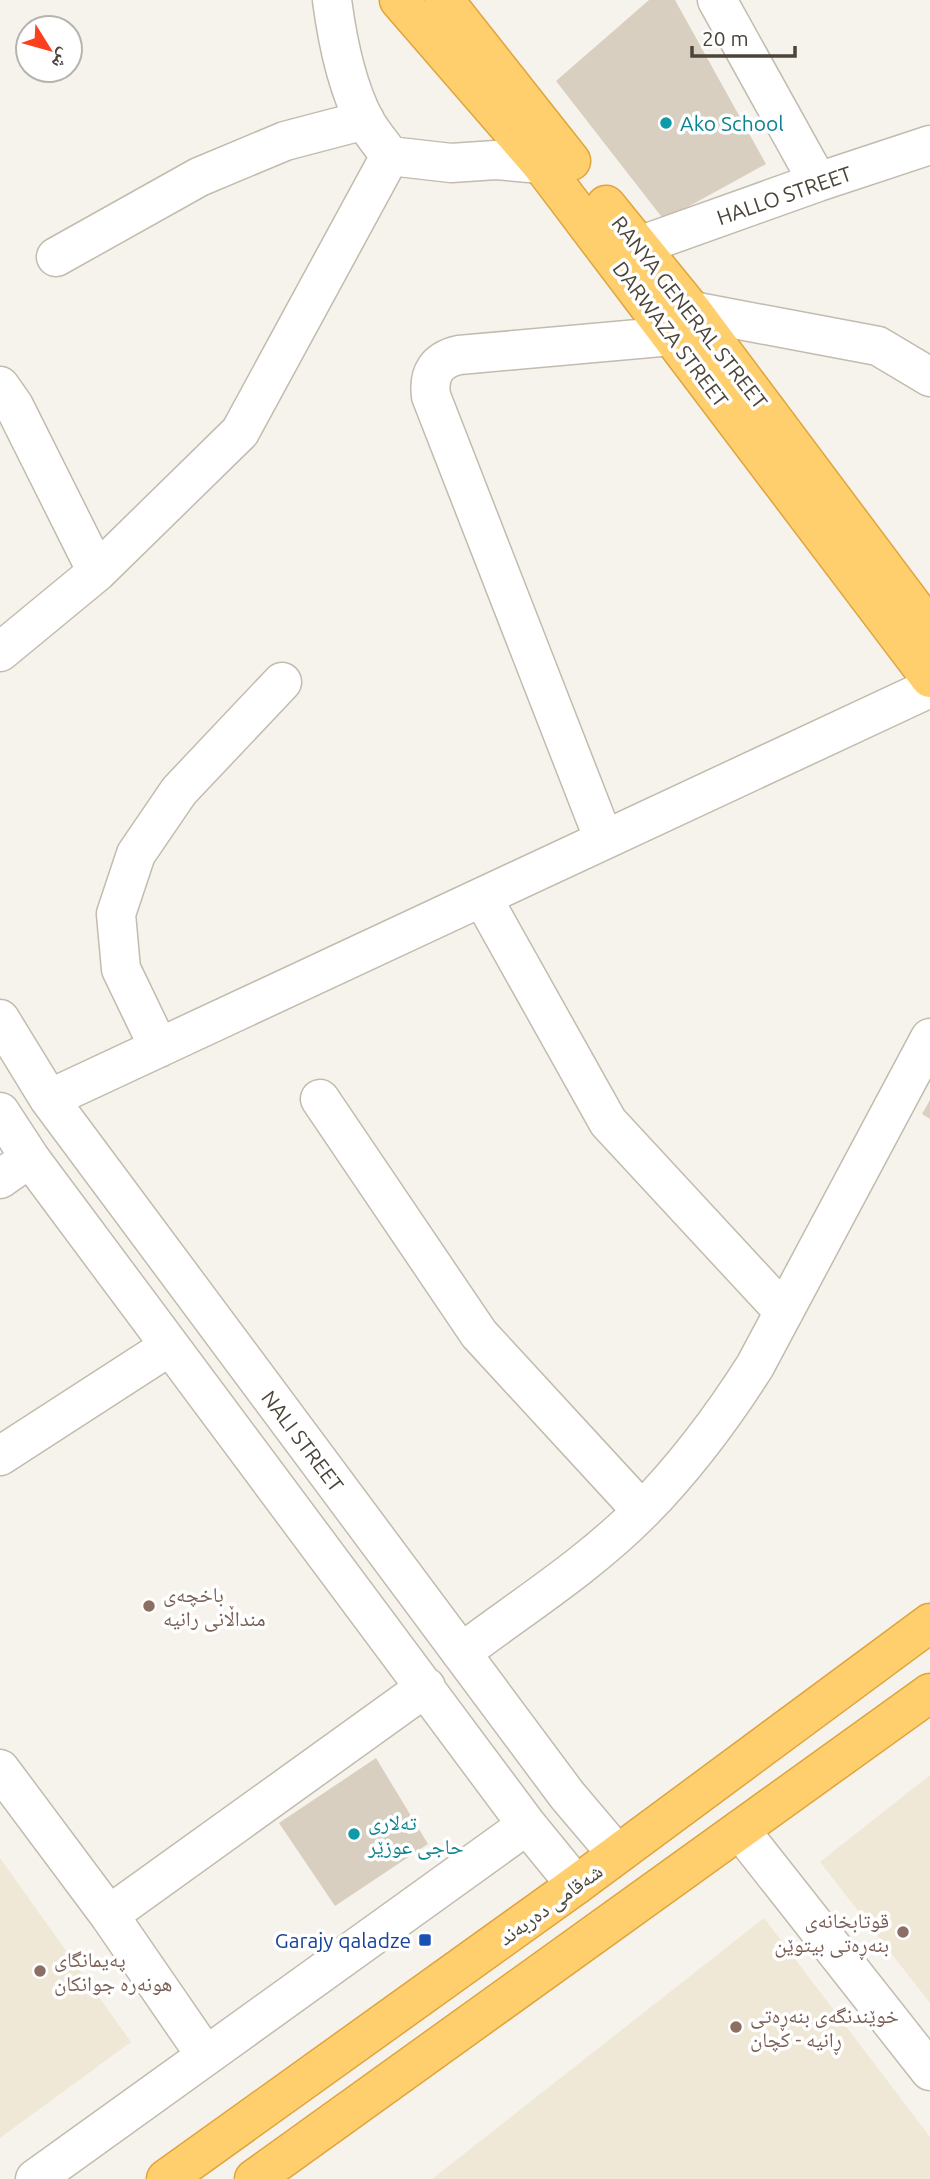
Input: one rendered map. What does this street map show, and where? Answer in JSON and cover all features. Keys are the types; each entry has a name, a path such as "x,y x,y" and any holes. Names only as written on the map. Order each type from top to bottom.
{"highway":[{"name":"DARWAZA STREET","path":"399,0 682,323 930,678"},
{"name":"RANYA GENERAL STREET","path":"444,0 639,246 682,323 930,629"},
{"name":"شەقامی دەربەند","path":"166,2179 576,1885 930,1623"},
{"path":"268,2175 930,1693"}],"street":[{"path":"332,0 335,24 349,79 365,120 390,156 451,163 496,160 541,164"},
{"path":"717,0 818,182"},
{"path":"56,257 199,177 285,141 365,120"},
{"name":"HALLO STREET","path":"639,246 930,145"},
{"path":"0,652 97,572 240,432 390,156"},
{"path":"604,840 430,396 432,373 448,358 459,355 682,323 878,346 930,377"},
{"path":"0,386 14,406 97,572"},
{"path":"159,1048 121,969 116,914 136,854 179,792 282,682"},
{"path":"50,1099 930,688"},
{"path":"482,897 608,1122 784,1312"},
{"name":"NALI STREET","path":"0,1019 50,1099 567,1795 617,1854"},
{"path":"461,1653 603,1547 642,1511 684,1466 722,1418 755,1366 930,1038"},
{"path":"320,1099 479,1334 642,1511"},
{"path":"0,1112 15,1168 170,1346 527,1825 576,1885"},
{"path":"0,1456 170,1346"},
{"path":"108,1915 426,1687"},
{"path":"2,1774 108,1915 206,2056"},
{"path":"35,2179 527,1825"},
{"path":"740,1830 930,2071"}],"shaded area":[{"name":"قوتابخانەی بنەڕەتی بیتوێن","path":"930,1775 930,2003 820,1862"},
{"name":"پەیمانگای هونەرە جوانکان","path":"0,1858 131,2042 0,2138"},
{"name":"خوێندنگەی بنەڕەتی ڕانیە - کچان","path":"764,1918 930,2137 930,2179 432,2179"}],"building":[{"name":"Ako School","path":"649,0 675,0 766,164 664,220 556,81"},
{"path":"930,1100 930,1119 922,1114"},
{"name":"تەلاری حاجی عوزێر","path":"376,1758 428,1844 335,1906 279,1823"}],"place":[{"name":"Ako School","path":"666,123"},
{"name":"باخچەی منداڵانی رانیە","path":"149,1606"},
{"name":"تەلاری حاجی عوزێر","path":"354,1834"},
{"name":"قوتابخانەی بنەڕەتی بیتوێن","path":"903,1932"},
{"name":"Garajy qaladze","path":"425,1940"},
{"name":"پەیمانگای هونەرە جوانکان","path":"40,1971"},
{"name":"خوێندنگەی بنەڕەتی ڕانیە - کچان","path":"736,2027"}]}
